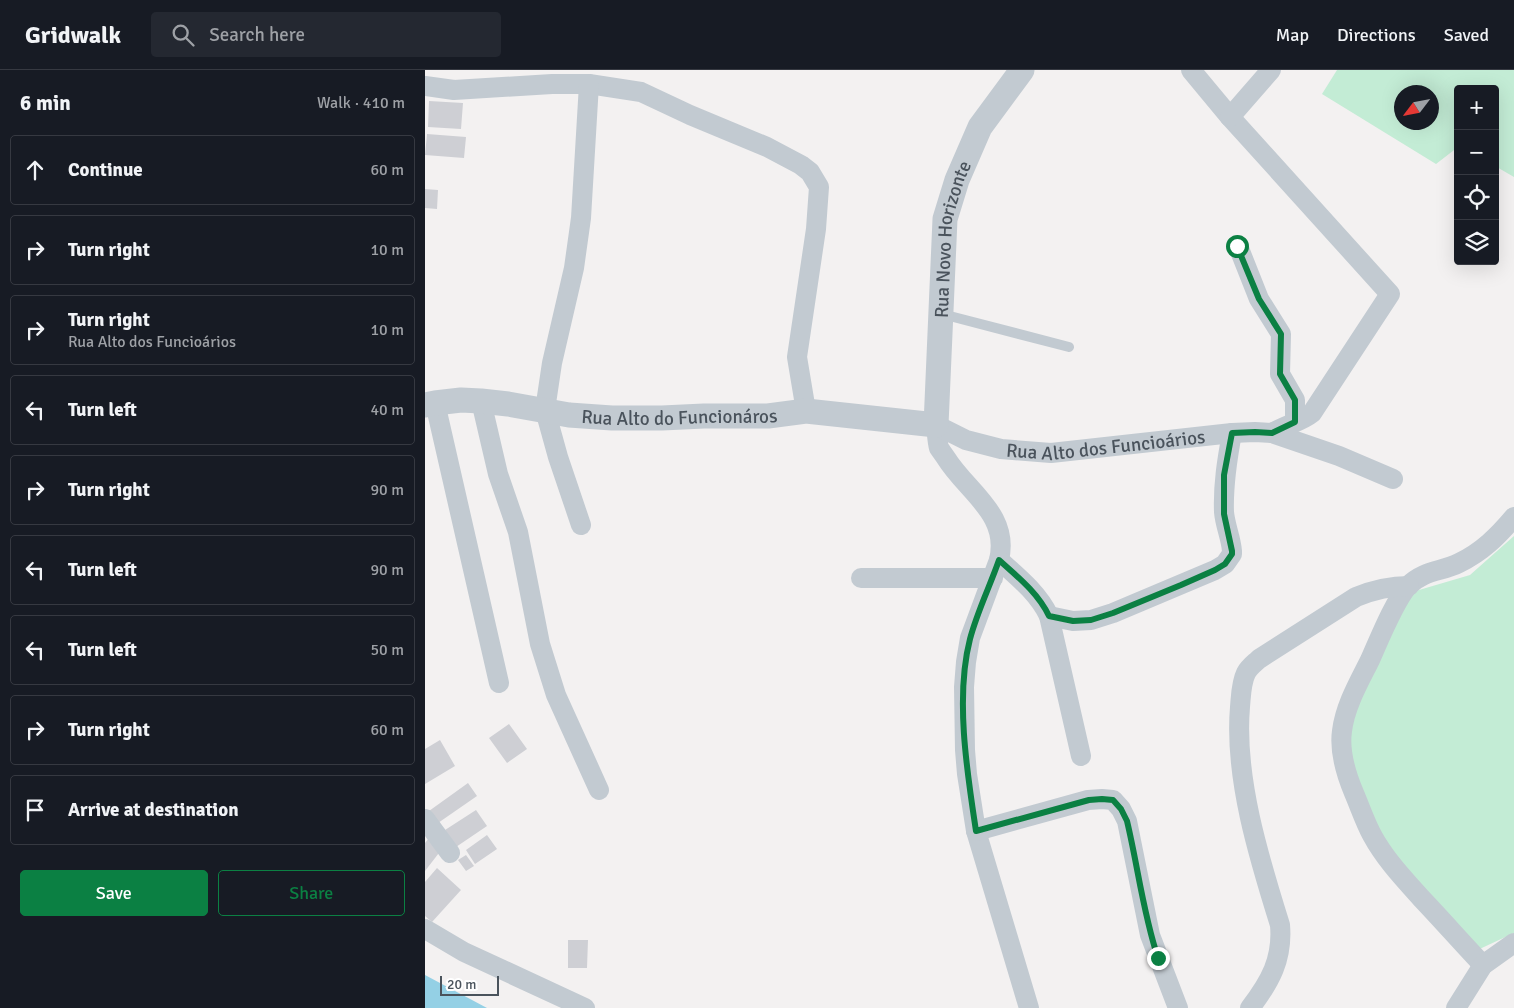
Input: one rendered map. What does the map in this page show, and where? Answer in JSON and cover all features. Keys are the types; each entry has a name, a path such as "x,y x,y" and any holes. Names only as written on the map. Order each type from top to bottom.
{"street":[{"name":"Rua Novo Horizonte","path":"936,424 945,219 957,180 980,127 1022,70"},
{"path":"1191,70 1230,117 1390,294 1312,413 1304,419 1272,433"},
{"path":"1230,117 1271,70"},
{"path":"425,86 454,90 552,84 589,84 641,92 767,147 811,172 819,187 816,229 797,357 806,411"},
{"path":"581,525 558,457 545,410 552,363 574,268 581,218 589,84"},
{"path":"1237,246 1259,299 1281,334 1280,374 1295,400 1295,422"},
{"name":"Rua Alto do Funcionáros","path":"430,404 461,400 481,401 569,415 662,418 768,416 806,411 936,424"},
{"path":"481,401 499,474 518,532 540,644 556,695 599,790"},
{"path":"430,404 499,683"},
{"path":"936,424 939,448 998,525 1002,549 971,638 966,662 963,687 965,758 976,831 1029,1008"},
{"name":"Rua Alto dos Funcioários","path":"936,424 966,440 1001,449 1051,453 1232,433 1272,433 1339,456 1393,479"},
{"path":"1049,616 1073,621 1091,620 1181,585 1225,564 1232,554 1224,514 1224,475 1232,433"},
{"path":"1483,965 1386,857 1369,830 1349,781 1341,747 1341,732 1353,695 1402,594 1418,578 1430,572 1457,564 1487,546 1514,517"},
{"path":"861,578 996,569 1036,596 1049,616 1081,756"},
{"path":"1250,1008 1261,994 1272,974 1281,948 1281,937 1280,925 1259,852 1244,779 1239,720 1241,692 1246,672 1259,659 1356,597 1374,590 1409,586"},
{"path":"976,831 1089,800 1113,800 1121,809 1127,821 1150,935 1178,1008"},
{"path":"425,819 451,853"},
{"path":"425,930 464,952 585,1008"},
{"path":"1456,1008 1483,965 1514,942"}],"lane":[{"path":"941,314 1069,348"}],"green space":[{"path":"1337,70 1514,70 1514,177 1499,168 1499,85 1454,85 1454,150 1436,164 1322,94"},
{"path":"1514,536 1514,933 1471,953 1367,825 1341,747 1402,595 1470,575"}],"water":[{"path":"425,975 487,1008 425,1008"}],"building":[{"path":"429,101 463,103 461,129 428,127"},
{"path":"427,134 466,137 464,158 425,155"},
{"path":"425,189 438,190 437,209 425,208"},
{"path":"509,724 527,749 507,763 489,738"},
{"path":"440,740 455,766 425,784 425,749"},
{"path":"468,783 477,796 438,823 429,811"},
{"path":"476,810 487,826 456,847 445,830"},
{"path":"487,835 497,849 475,864 466,850"},
{"path":"429,838 442,849 425,871 425,843"},
{"path":"466,855 474,866 466,871 458,860"},
{"path":"437,868 461,890 432,922 425,916 425,882"},
{"path":"568,940 588,940 587,968 568,968"}],"route":[{"path":"1158,958 1145,913 1127,821 1121,809 1113,800 1089,800 976,831 967,774 963,687 971,638 999,560 1036,596 1049,616 1073,621 1091,620 1113,613 1181,585 1225,564 1232,554 1224,514 1224,475 1232,433 1272,433 1295,422 1295,400 1280,374 1281,334 1259,299 1237,246"}]}
